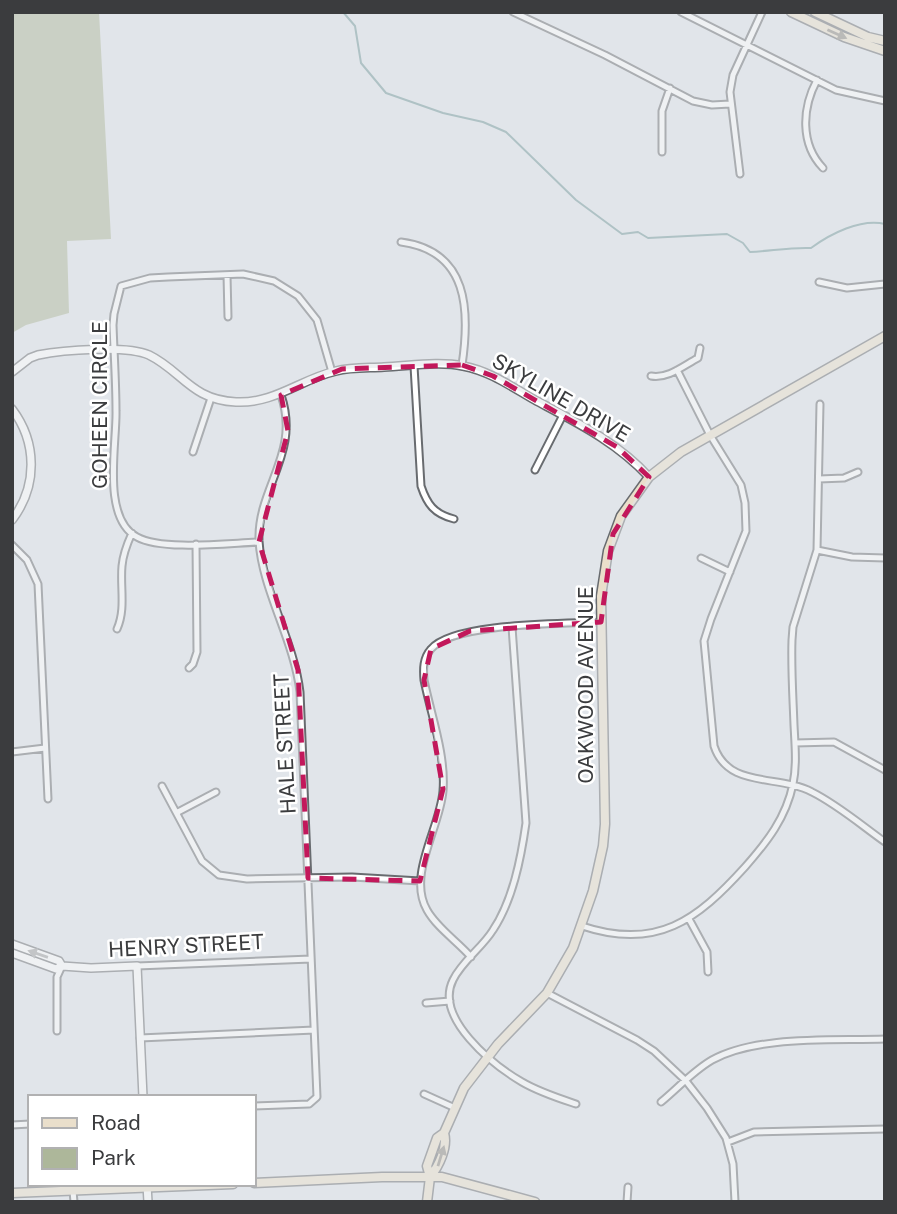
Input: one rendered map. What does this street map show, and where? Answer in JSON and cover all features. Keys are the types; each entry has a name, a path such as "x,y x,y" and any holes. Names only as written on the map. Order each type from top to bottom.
{"main road":[{"path":"791,12 856,43 885,51"},
{"path":"815,12 868,37 885,41"},
{"name":"OAKWOOD AVENUE","path":"427,1202 430,1177 427,1166 437,1138 444,1133 464,1088 488,1056 547,993 573,948 596,880 605,824 601,622 603,577 613,534 634,496 649,477 681,452 885,336"},
{"path":"256,1183 442,1177 535,1202"},
{"path":"12,1193 147,1186"}],"street":[{"path":"513,12 704,104 730,104"},
{"path":"681,12 836,90 885,101"},
{"path":"740,174 730,104 733,75 762,12"},
{"path":"817,80 806,106 805,122 815,160 823,168"},
{"path":"662,152 662,111 670,88"},
{"path":"401,242 414,244 435,254 444,260 458,277 466,338 462,365"},
{"path":"227,275 228,317"},
{"name":"GOHEEN CIRCLE","path":"132,533 119,513 114,484 113,454 117,414 114,314 121,286 150,278 261,276 288,288 313,313 322,330 332,372"},
{"path":"819,282 847,288 885,284"},
{"path":"651,376 660,377 698,358 700,348"},
{"name":"SKYLINE DRIVE","path":"12,372 38,355 136,351 150,356 188,386 211,398 246,402 281,395 332,372 462,365 493,376 617,447 649,477"},
{"path":"414,366 421,486 433,510 454,519"},
{"path":"677,370 710,435 741,485 745,503 746,531 710,619 704,641 714,746 718,759 731,770 752,777 793,784 834,804 885,842"},
{"name":"HALE STREET","path":"256,1106 309,1104 317,1097 298,670 264,567 259,542 266,501 288,431 281,395"},
{"path":"193,452 211,398"},
{"path":"582,926 597,931 634,934 671,928 689,919 711,903 766,841 788,807 796,768 791,663 793,627 817,550 820,404"},
{"path":"12,409 21,420 32,458 24,500 12,520"},
{"path":"535,470 563,415"},
{"path":"819,478 844,478 858,472"},
{"path":"117,629 121,620 121,568 124,550 132,533 147,541 165,544 259,542"},
{"path":"189,668 197,652 196,544"},
{"path":"12,545 27,560 38,583 48,799"},
{"path":"817,550 852,557 885,558"},
{"path":"702,558 730,572"},
{"path":"471,957 426,909 420,881 443,789 442,764 424,680 423,666 426,657 442,639 453,634 512,627 601,622"},
{"path":"512,627 526,823 521,853 504,909 492,931 453,980 450,1001 456,1023 488,1056 520,1081 576,1104"},
{"path":"794,743 834,742 885,770"},
{"path":"12,752 45,748"},
{"path":"162,786 202,861 219,875 247,880 352,877 420,881"},
{"path":"178,812 216,792"},
{"path":"689,919 707,953 708,972"},
{"name":"HENRY STREET","path":"12,944 59,961 62,966"},
{"name":"HENRY STREET","path":"12,953 56,970 62,966 91,968 311,959"},
{"path":"57,1031 57,977 62,966"},
{"path":"137,966 143,1095"},
{"path":"547,993 637,1040 654,1051 686,1081 718,1123 728,1142 733,1164 734,1202"},
{"path":"426,1003 450,1001"},
{"path":"140,1038 314,1030"},
{"path":"662,1102 714,1060 742,1048 810,1041 885,1039"},
{"path":"424,1094 455,1108"},
{"path":"728,1142 754,1132 885,1129"},
{"path":"147,1186 148,1202"},
{"path":"627,1202 628,1187"},
{"path":"74,1191 74,1202"}],"highlighted area":[{"path":"462,365 493,376 617,447 649,477 613,534 601,622 470,631 431,649 424,680 443,789 420,881 308,878 298,670 259,542 288,431 281,395 342,369"}],"green space":[{"path":"12,12 99,12 111,239 67,241 69,313 26,325 12,333"}],"waterway":[{"path":"343,12 355,26 361,63 386,93 443,113 483,122 506,132 576,200 622,234 638,232 648,238 727,234 743,243 750,252 811,248 856,225 885,224"}]}
